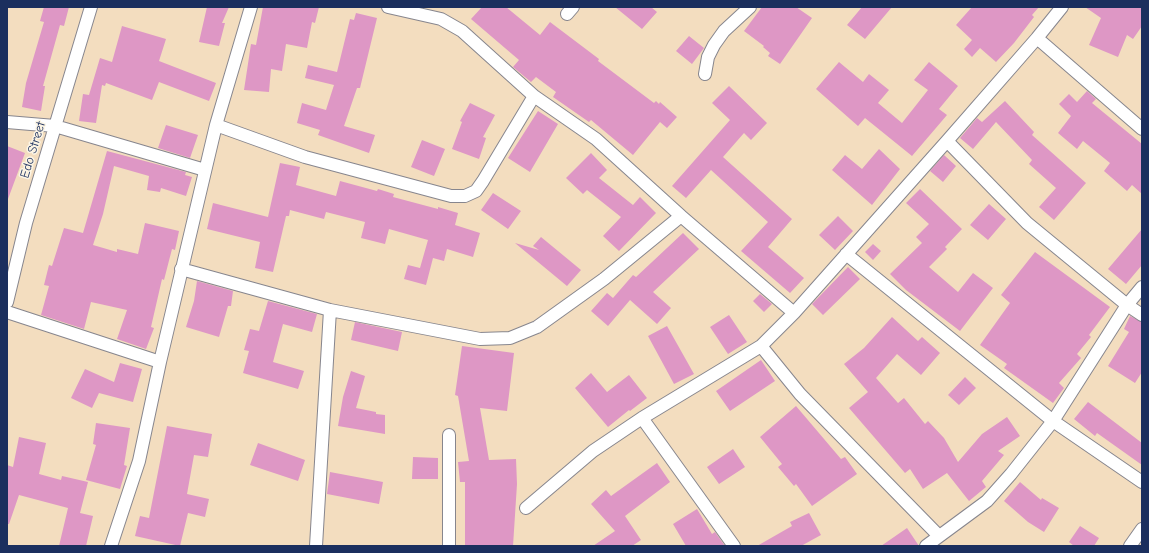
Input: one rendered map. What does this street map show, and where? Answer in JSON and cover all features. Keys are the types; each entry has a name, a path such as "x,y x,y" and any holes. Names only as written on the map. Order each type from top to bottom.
{"street":[{"name":"Edo Street","path":"7,302 26,223 91,7"},
{"path":"111,546 139,461 160,362 216,125 251,7"},
{"path":"388,7 441,19 462,31 534,96 596,139 681,216 794,313"},
{"path":"705,74 708,57 714,45 724,31 750,7"},
{"path":"526,508 593,451 642,418 760,346 794,313 947,141 1037,38 1062,7"},
{"path":"1037,38 1142,129"},
{"path":"216,125 305,157 451,196 465,196 476,191 534,96"},
{"path":"7,122 55,126 205,170"},
{"path":"947,141 1027,222 1142,315"},
{"path":"182,269 330,310 480,339 510,338 537,327 604,279 681,216"},
{"path":"846,254 1053,422 1142,482"},
{"path":"926,546 987,501 1011,474 1053,422 1128,305 1142,287"},
{"path":"316,546 330,310"},
{"path":"7,312 160,362"},
{"path":"760,346 800,394 939,536"},
{"path":"642,418 734,546"},
{"path":"449,434 449,546"},
{"path":"1130,546 1142,529"}],"building":[{"path":"44,7 69,7 64,26 60,25 43,86 45,86 41,111 22,107 26,83 44,22 40,21"},
{"path":"207,7 229,7 222,23 225,23 219,46 199,42"},
{"path":"263,7 319,7 315,23 312,22 307,48 286,44 282,71 271,69 269,92 244,90 251,44 256,45"},
{"path":"482,7 506,7 540,35 550,22 599,59 598,61 654,103 656,101 659,104 660,102 677,117 667,128 660,122 633,155 591,120 589,122 553,97 556,92 536,77 531,82 513,67 519,60 471,19"},
{"path":"615,7 651,7 657,12 642,29"},
{"path":"762,7 796,7 812,18 780,64 768,56 770,53 763,47 764,46 744,31"},
{"path":"862,7 892,7 865,39 847,25"},
{"path":"972,7 1039,7 1032,15 1034,17 1014,43 996,62 980,48 972,57 964,49 972,40 956,25"},
{"path":"1085,7 1142,7 1142,26 1133,39 1127,35 1118,57 1089,45 1101,18"},
{"path":"356,13 377,18 360,88 357,88 344,126 375,135 369,153 318,135 320,130 297,123 302,103 326,110 334,85 305,78 308,65 337,72 350,19 354,20"},
{"path":"122,26 166,39 159,61 216,83 209,101 159,82 152,100 106,83 105,86 102,85 96,123 79,121 83,94 89,95 100,58 112,62"},
{"path":"689,36 704,48 692,64 676,51"},
{"path":"839,62 863,82 869,74 889,90 878,103 902,123 928,90 914,80 929,62 958,86 939,109 947,115 912,156 865,118 858,126 816,89"},
{"path":"729,86 767,123 751,140 744,133 723,157 792,219 768,247 804,278 790,293 741,251 768,222 711,170 686,198 672,186 730,120 712,103"},
{"path":"1087,91 1096,99 1092,103 1142,144 1142,194 1132,185 1127,191 1104,171 1110,163 1083,141 1077,149 1058,133 1071,116 1059,104 1069,94 1077,102"},
{"path":"1005,101 1034,132 1032,135 1086,183 1054,220 1039,207 1056,188 1029,164 1032,160 996,122 973,149 960,138 977,118 982,122"},
{"path":"470,103 495,115 483,137 486,138 479,159 452,149 462,122 460,121"},
{"path":"538,111 558,124 530,172 508,158"},
{"path":"166,125 198,135 190,158 158,148"},
{"path":"422,140 445,149 434,176 411,167"},
{"path":"7,146 25,153 8,199 7,199"},
{"path":"879,149 900,169 872,205 832,170 845,155 862,169"},
{"path":"107,151 186,172 185,175 192,177 186,196 161,188 160,192 147,190 149,176 114,166 103,214 93,245 117,252 117,249 138,254 145,223 179,231 175,250 172,249 164,280 162,279 151,327 154,328 146,349 117,339 127,310 91,302 84,329 41,315 49,286 44,285 49,265 52,266 64,228 83,233"},
{"path":"591,153 607,170 599,178 633,205 640,197 656,213 619,251 603,236 621,217 587,190 583,194 566,178"},
{"path":"944,155 956,166 943,182 930,171"},
{"path":"280,163 300,167 296,185 336,196 340,181 377,191 378,189 394,194 393,197 458,213 455,225 480,233 473,257 447,249 444,261 433,258 426,285 404,279 408,265 420,268 428,240 389,229 385,244 361,238 365,222 326,212 324,219 290,210 289,216 286,216 273,272 255,268 260,242 207,229 213,203 268,217"},
{"path":"920,189 962,229 945,247 947,249 929,267 958,292 973,273 993,288 960,331 906,290 890,274 922,243 916,237 929,224 906,203"},
{"path":"493,193 521,211 508,229 481,210"},
{"path":"989,204 1006,219 988,240 970,225"},
{"path":"838,216 853,231 835,250 819,235"},
{"path":"1142,229 1142,265 1126,284 1108,269"},
{"path":"683,233 699,249 653,292 671,308 657,324 630,300 608,326 591,311 607,293 613,298 633,275 636,277"},
{"path":"541,237 581,270 567,286 515,243 539,250 533,246"},
{"path":"873,244 881,251 873,260 865,252"},
{"path":"1035,252 1110,307 1089,335 1091,337 1077,354 1081,358 1059,383 1064,388 1053,403 1004,368 1007,364 980,345 1010,303 1001,295"},
{"path":"848,267 860,279 823,315 812,304"},
{"path":"197,281 233,291 231,306 228,306 219,337 186,327 194,301"},
{"path":"760,294 772,304 764,312 753,301"},
{"path":"268,301 317,314 312,332 283,324 273,362 304,371 298,389 243,373 249,351 244,350 250,329 259,331"},
{"path":"729,315 747,342 728,354 710,327"},
{"path":"1130,316 1142,322 1142,372 1135,383 1108,366 1129,332 1124,329"},
{"path":"892,317 918,341 922,337 940,353 921,375 897,354 876,378 898,403 904,398 925,424 928,421 944,438 958,462 982,434 1007,417 1020,436 998,451 1004,455 982,481 986,487 969,501 947,473 923,489 910,469 905,473 849,408 868,392 844,364 864,348"},
{"path":"355,322 402,332 398,351 351,340"},
{"path":"667,326 694,374 674,384 648,336"},
{"path":"462,346 514,353 507,411 480,408 489,460 516,459 517,484 513,546 465,546 465,482 460,482 458,462 469,461 458,396 455,395"},
{"path":"761,360 775,381 730,411 716,391"},
{"path":"120,363 142,369 133,402 99,393 92,408 71,398 85,369 114,382"},
{"path":"351,371 365,376 356,408 385,415 385,434 338,426 343,397"},
{"path":"591,373 607,392 629,375 647,398 608,427 575,388"},
{"path":"965,377 976,388 959,405 948,395"},
{"path":"1088,402 1142,443 1142,465 1097,433 1095,436 1074,419"},
{"path":"796,406 841,459 845,457 857,474 812,506 796,484 794,486 778,467 782,464 760,437"},
{"path":"96,423 130,428 124,465 127,466 120,489 86,480 96,445 93,444"},
{"path":"167,426 212,434 208,457 194,455 187,494 209,499 205,517 188,513 180,546 135,536 140,516 149,518"},
{"path":"19,437 46,443 39,474 61,480 62,476 88,482 80,513 93,516 86,546 59,546 68,508 19,495 9,524 7,524 7,465 13,467"},
{"path":"258,443 305,460 298,481 250,465"},
{"path":"733,449 745,467 719,484 707,467"},
{"path":"413,457 438,458 438,479 412,479"},
{"path":"657,463 670,482 625,516 641,540 632,546 593,546 615,531 591,504 606,490 611,496"},
{"path":"330,472 383,482 379,504 327,494"},
{"path":"1020,482 1041,500 1042,498 1059,508 1044,532 1028,522 1004,501"},
{"path":"697,509 712,534 715,532 725,546 686,546 673,524"},
{"path":"809,513 821,535 801,546 757,546 792,526 790,522"},
{"path":"1080,526 1099,538 1094,546 1074,546 1069,542"},
{"path":"907,528 919,546 881,546"}]}
